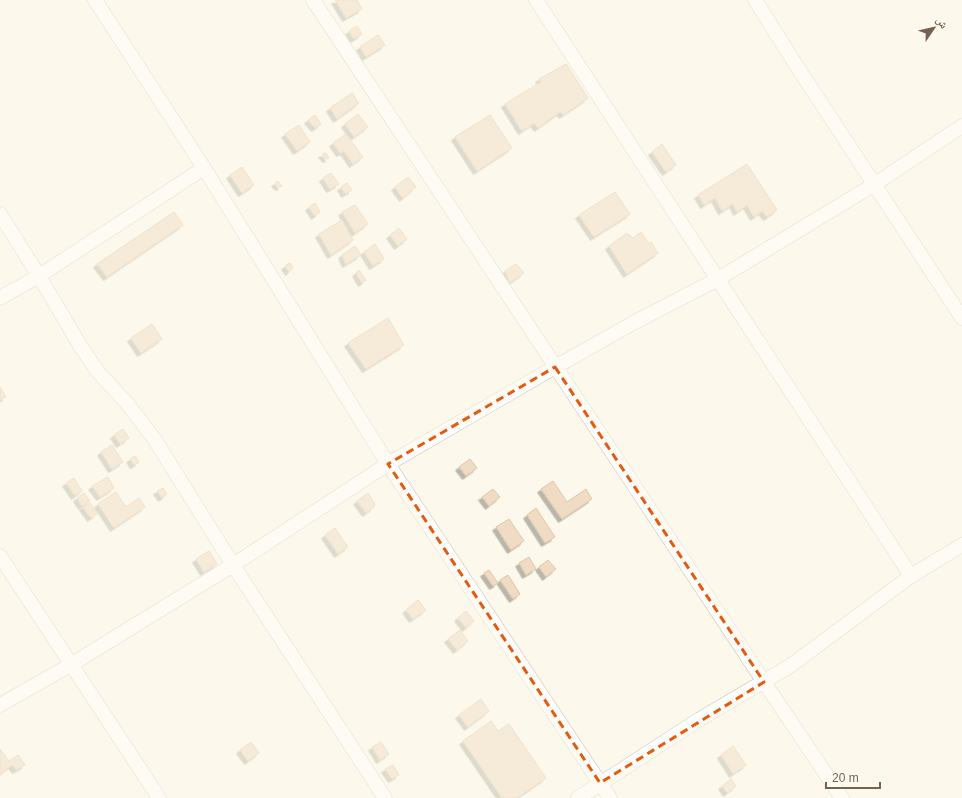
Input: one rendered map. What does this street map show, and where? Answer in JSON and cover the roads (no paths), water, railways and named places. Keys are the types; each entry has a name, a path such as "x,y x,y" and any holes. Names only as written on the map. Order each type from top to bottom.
{"street":[{"path":"95,0 204,168 388,464 610,798"},
{"path":"312,0 842,798"},
{"path":"536,0 911,576"},
{"path":"755,0 962,318"},
{"path":"0,705 72,664 233,565 388,464 633,323 718,279 875,184 962,126"},
{"path":"0,298 39,276 204,168"},
{"path":"0,214 81,347 98,372 126,402 155,440 233,565 385,798"},
{"path":"578,798 700,719 790,666 911,576 962,546"},
{"path":"0,556 159,798"}]}
